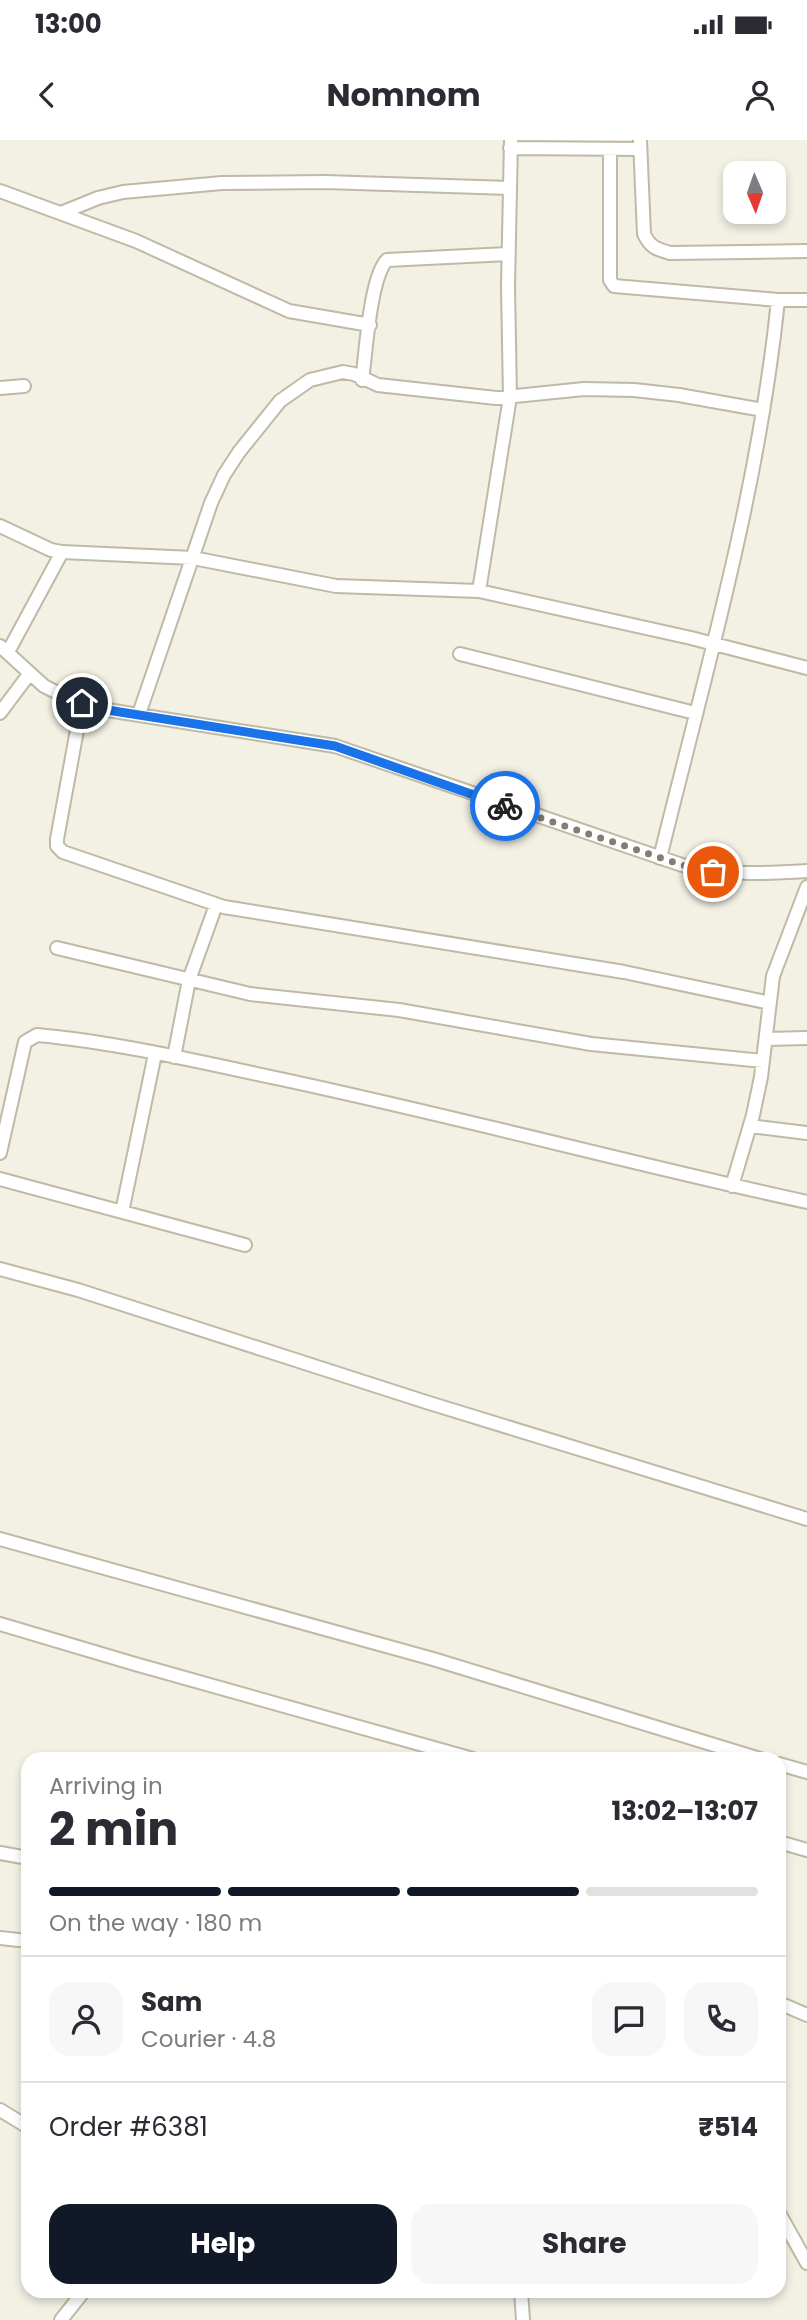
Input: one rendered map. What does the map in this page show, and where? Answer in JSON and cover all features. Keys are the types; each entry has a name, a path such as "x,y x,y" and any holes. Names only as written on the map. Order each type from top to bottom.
{"street":[{"path":"479,591 510,397 508,254 511,144 610,150 640,145 644,234 648,244 656,249 670,253 807,251"},
{"path":"610,150 610,280 614,286 807,300"},
{"path":"61,214 98,198 122,192 222,183 326,182 510,188"},
{"path":"0,191 136,241 289,311 370,326"},
{"path":"362,380 380,267 387,260 508,254"},
{"path":"660,858 736,545 763,410 778,300"},
{"path":"139,714 211,503 224,475 280,401 310,380 343,372 378,385 496,398 584,389 634,390 763,410"},
{"path":"0,388 24,386"},
{"path":"0,526 51,550 62,552 193,558 336,586 479,591 807,668"},
{"path":"62,552 4,649 44,686 82,703 101,709 335,746 660,858 713,872 745,874 807,871"},
{"path":"460,654 695,713"},
{"path":"0,713 30,673"},
{"path":"82,703 57,846 63,852 216,905 262,915 624,972 770,1003"},
{"path":"732,1186 750,1126 763,1061 773,976 807,887"},
{"path":"174,1057 189,981 216,905"},
{"path":"57,948 250,994 399,1010 591,1044 763,1061"},
{"path":"0,1153 6,1100 25,1042 37,1035 174,1057 454,1118 807,1202"},
{"path":"766,1039 807,1038"},
{"path":"122,1212 155,1054"},
{"path":"750,1126 807,1133"},
{"path":"0,1179 245,1245"},
{"path":"0,1269 78,1290 426,1402 807,1519"},
{"path":"0,1539 433,1659 737,1752"},
{"path":"0,1624 448,1752"},
{"path":"786,1766 807,1772"},
{"path":"786,1844 807,1850"},
{"path":"0,1853 21,1857"},
{"path":"0,1938 21,1940"},
{"path":"786,2006 807,2015"},
{"path":"0,2110 21,2123"},
{"path":"786,2226 807,2263"},
{"path":"61,2320 78,2298"},
{"path":"521,2298 523,2320"}],"way so far":[{"path":"505,806 682,865 713,872"}],"route":[{"path":"82,703 101,709 335,746 505,806"}]}
